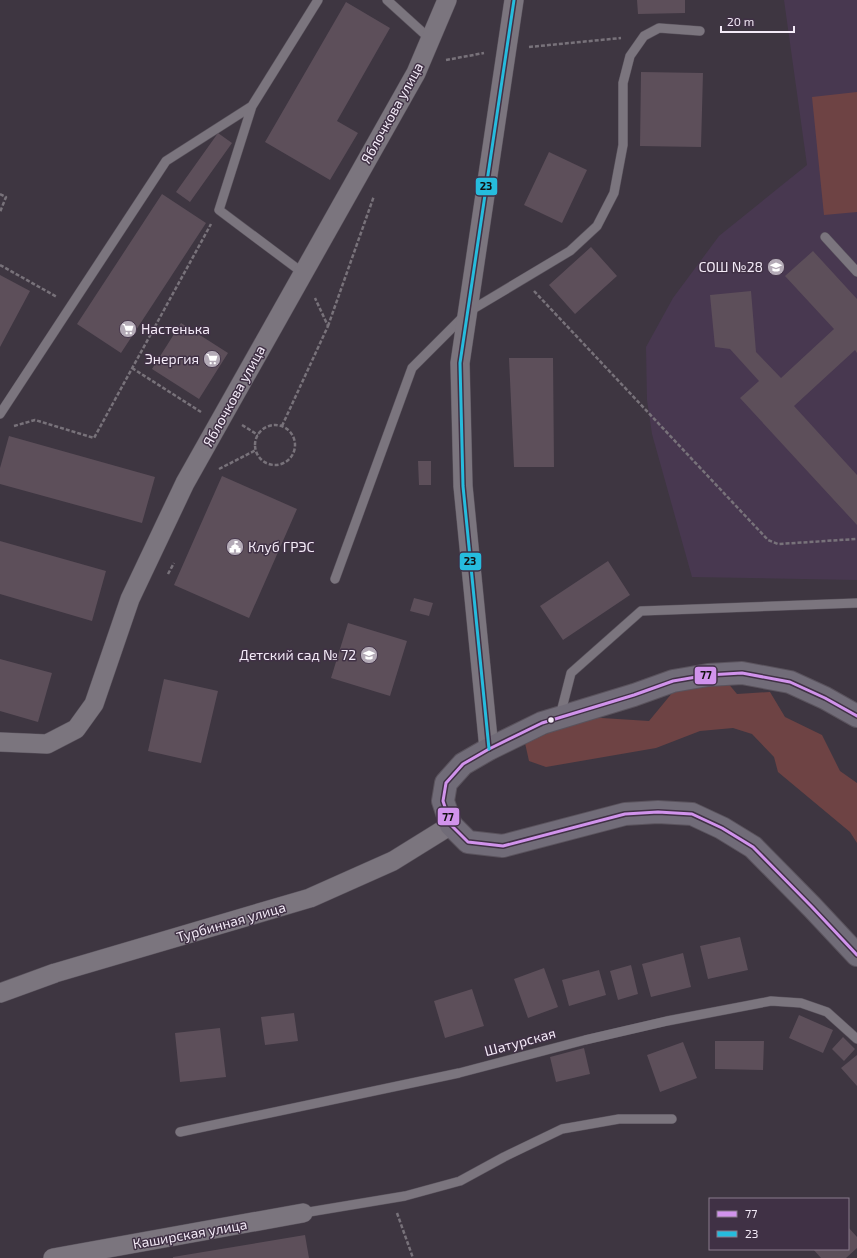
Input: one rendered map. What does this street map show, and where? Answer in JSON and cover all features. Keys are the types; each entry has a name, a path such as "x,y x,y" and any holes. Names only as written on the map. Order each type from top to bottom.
{"main road":[{"path":"857,716 825,698 790,682 742,673 708,675 673,681 634,695 542,723 489,749 463,764 446,783 443,801 451,825 468,842 503,846 625,814 658,812 692,814 722,828 753,847 812,906 857,955"}],"street":[{"name":"Яблочкова улица","path":"0,742 47,744 76,729 94,704 130,599 185,483 420,64 447,0"},
{"path":"489,749 463,486 460,363 514,0"},
{"name":"Турбинная улица","path":"0,993 55,973 310,898 393,861 451,825"},
{"name":"Каширская улица","path":"53,1258 303,1213"}],"lane":[{"path":"303,273 219,210 252,106 318,0"},
{"path":"387,0 430,38"},
{"path":"335,579 412,368 468,312 570,251 597,226 614,193 624,145 623,83 630,56 644,36 659,28 700,31"},
{"path":"0,414 166,161 252,106"},
{"path":"825,237 857,272"},
{"path":"559,719 571,673 641,611 857,603"},
{"name":"Шатурская","path":"180,1132 459,1073 585,1040 667,1021 771,1001 801,1003 827,1012 857,1039"},
{"path":"303,1213 392,1199 460,1181 504,1157 562,1129 619,1119 672,1119"}],"path":[{"path":"420,64 506,49 644,36"},
{"path":"0,194 6,197 0,212"},
{"path":"282,426 328,326 374,194"},
{"path":"7,427 35,420 94,438 219,210"},
{"path":"0,265 72,305"},
{"path":"303,273 328,326"},
{"path":"523,279 768,540 778,544 857,539"},
{"path":"132,368 190,405"},
{"path":"270,425 282,426 288,430 294,440 294,447 289,459 276,465 270,464 264,461 256,450 255,444 260,432 270,425"},
{"path":"214,472 256,450"},
{"path":"142,575 158,584 170,572 176,558"},
{"path":"392,1199 413,1258"}],"shaded area":[{"name":"СОШ №28","path":"784,0 857,0 857,580 692,577 652,434 647,400 646,347 673,298 719,236 807,165"},
{"path":"857,92 857,212 824,215 812,97"},
{"path":"717,670 737,694 770,692 785,717 822,735 840,771 857,783 857,843 850,832 778,772 774,757 752,734 733,728 700,731 656,748 546,767 529,761 525,743 586,717 649,721 682,681"}],"building":[{"path":"637,0 685,0 685,13 638,14"},
{"path":"346,2 390,28 337,121 358,133 330,180 265,142"},
{"path":"641,72 703,73 701,147 640,146"},
{"path":"218,133 232,143 190,202 176,192"},
{"path":"549,152 587,170 562,223 524,205"},
{"path":"162,194 206,223 121,353 77,324"},
{"path":"591,247 617,276 575,314 549,285"},
{"name":"СОШ №28","path":"813,251 857,299 857,353 855,350 794,406 857,475 857,525 740,398 759,381 730,349 715,347 710,295 751,291 756,352 781,378 834,329 785,276"},
{"path":"0,275 30,291 0,347"},
{"path":"181,323 228,353 199,399 152,369"},
{"path":"509,358 553,358 554,467 514,467"},
{"path":"9,436 155,477 142,523 0,484 0,468"},
{"path":"418,461 431,461 431,485 419,485"},
{"name":"Клуб ГРЭС","path":"222,476 297,509 249,618 174,585"},
{"path":"0,541 106,571 92,621 0,594"},
{"path":"608,561 630,595 563,640 540,606"},
{"path":"414,598 433,603 429,616 410,611"},
{"path":"348,623 407,641 390,696 331,678"},
{"path":"0,659 52,673 38,722 0,711"},
{"path":"164,679 218,691 201,763 148,751"},
{"path":"740,937 748,970 708,979 700,946"},
{"path":"683,953 691,987 651,997 642,964"},
{"path":"631,965 638,994 618,1000 610,971"},
{"path":"544,968 558,1007 528,1018 514,979"},
{"path":"599,970 606,995 569,1006 562,980"},
{"path":"472,989 484,1026 445,1038 434,1001"},
{"path":"294,1013 298,1041 265,1045 261,1017"},
{"path":"799,1015 833,1030 823,1053 789,1038"},
{"path":"220,1028 226,1077 180,1082 175,1033"},
{"path":"843,1037 855,1049 844,1061 832,1049"},
{"path":"715,1041 764,1041 763,1070 715,1069"},
{"path":"683,1042 697,1078 660,1092 647,1055"},
{"path":"584,1048 590,1074 556,1082 550,1057"},
{"path":"857,1055 857,1086 841,1068"},
{"path":"849,1228 857,1237 857,1248 846,1258 821,1258 814,1250 849,1250"},
{"path":"305,1235 309,1258 173,1258 173,1257"}],"transit line":[{"name":"23","path":"489,749 463,486 460,363 514,0"},
{"name":"77","path":"857,716 825,698 790,682 742,673 708,675 673,681 634,695 542,723 489,749 463,764 446,783 443,801 451,825 468,842 503,846 625,814 658,812 692,814 722,828 753,847 857,955"}],"place":[{"name":"СОШ №28","path":"776,267"},
{"name":"Настенька","path":"128,329"},
{"name":"Энергия","path":"212,359"},
{"name":"Клуб ГРЭС","path":"235,547"},
{"name":"Детский сад № 72","path":"369,655"}]}
